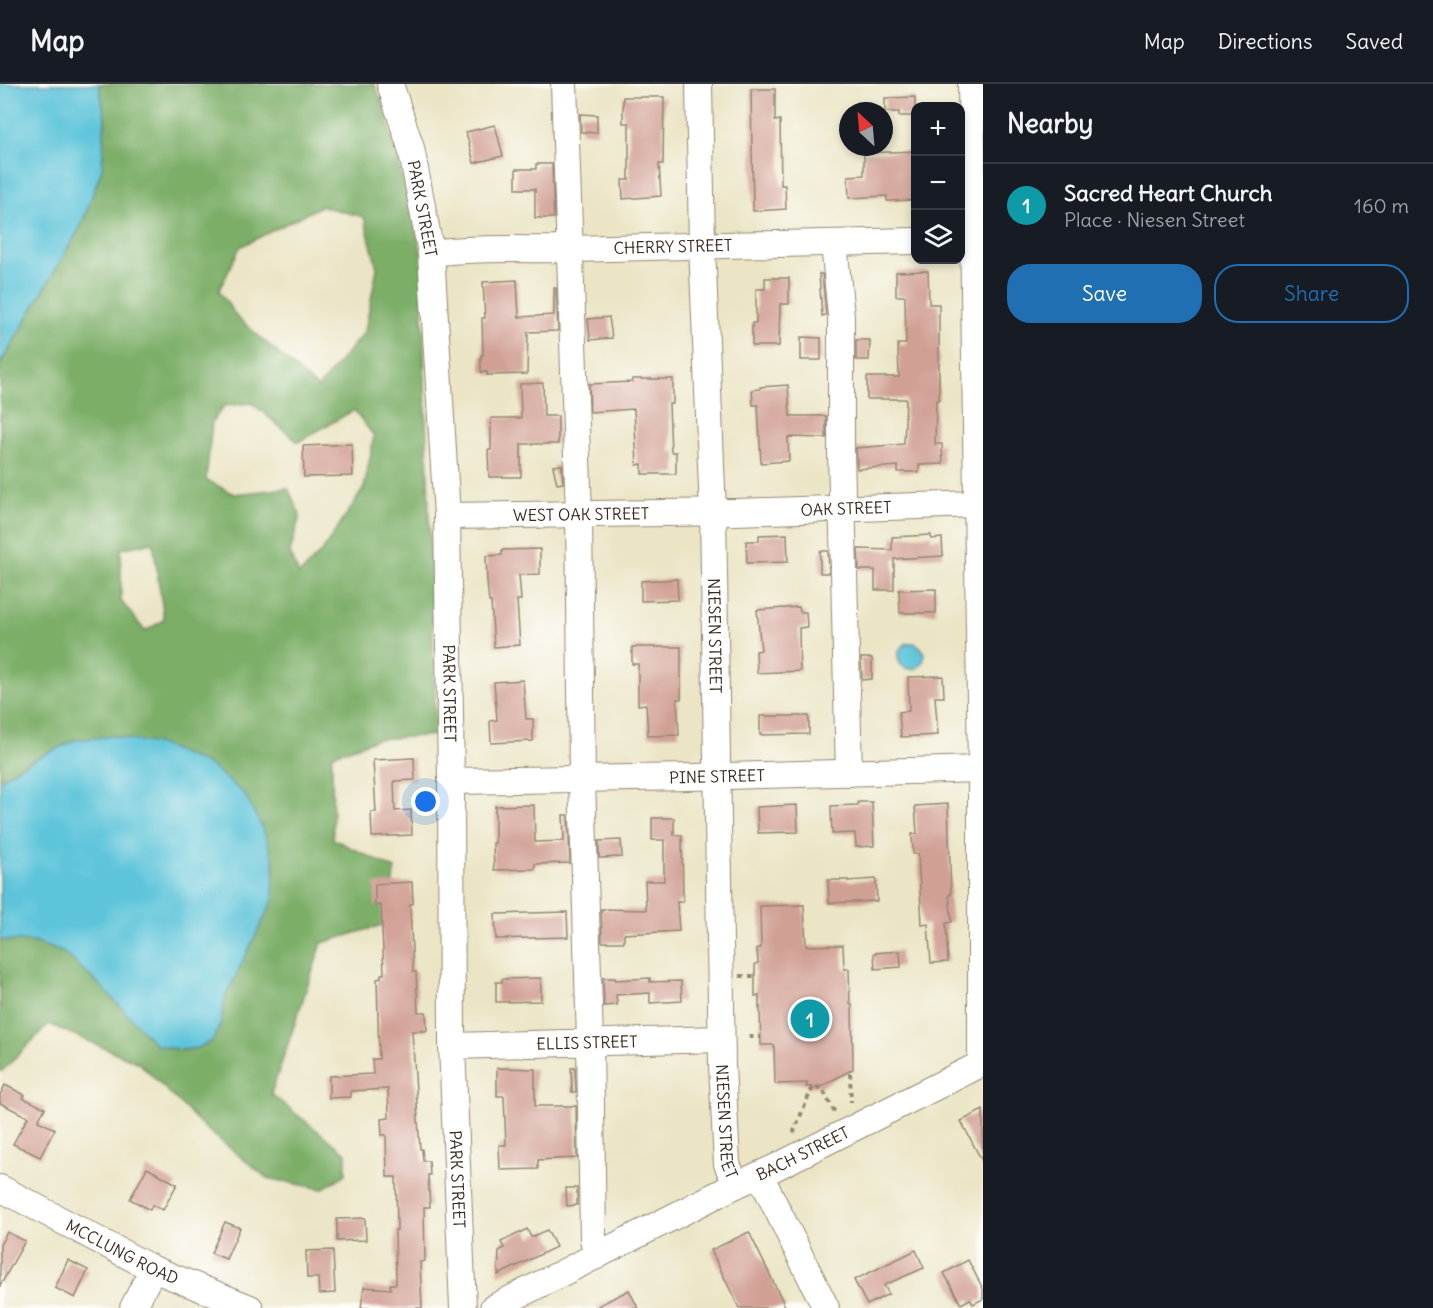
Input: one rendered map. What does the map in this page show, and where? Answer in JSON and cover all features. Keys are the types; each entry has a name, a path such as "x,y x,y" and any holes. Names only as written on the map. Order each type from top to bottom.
{"street":[{"name":"PARK STREET","path":"390,84 411,148 431,253 447,516 452,1046 463,1308"},
{"path":"564,84 579,514 582,779 593,1239 597,1256"},
{"name":"NIESEN STREET","path":"699,84 702,245 713,512 726,1164 736,1185"},
{"path":"971,84 982,769 982,1064"},
{"name":"CHERRY STREET","path":"431,253 459,249 569,249 911,241"},
{"path":"834,243 842,316 843,508 849,773"},
{"name":"OAK STREET","path":"713,512 977,504"},
{"name":"WEST OAK STREET","path":"447,516 713,512"},
{"name":"PINE STREET","path":"451,781 982,769"},
{"name":"ELLIS STREET","path":"452,1046 722,1039"},
{"name":"BACH STREET","path":"493,1308 982,1064"},
{"path":"760,1175 826,1308"},
{"name":"MCCLUNG ROAD","path":"0,1188 153,1269 249,1308"},
{"path":"133,1308 153,1269"}],"path":[{"path":"749,1037 761,1037"},
{"path":"850,1073 851,1102"},
{"path":"814,1086 824,1092 844,1133"}],"green space":[{"path":"99,84 374,84 384,106 421,251 436,735 377,739 332,755 333,839 395,869 386,924 322,943 271,1094 346,1153 346,1174 322,1189 267,1178 205,1128 139,1063 49,1024 0,1071 0,940 34,942 64,953 181,1050 198,1048 212,1041 220,1026 225,998 242,962 75,740 19,767 0,780 0,365 81,226 102,169 105,118","holes":["321,206 364,217 377,268 365,331 318,388 236,316 219,291 240,247","252,403 298,442 354,410 374,436 364,488 323,550 299,575 290,553 300,515 288,488 234,494 206,480 212,422 224,406","153,542 164,620 145,631 121,601 121,549"]}],"water":[{"path":"0,84 99,84 105,118 102,169 81,226 0,365"},
{"path":"911,643 920,647 924,656 920,665 911,669 902,665 898,656 902,647"},
{"path":"112,736 162,745 211,766 244,794 263,829 274,862 273,900 225,998 220,1026 212,1041 198,1048 181,1050 156,1045 101,986 64,953 34,942 0,940 0,780 19,767 75,740"}],"building":[{"path":"751,89 775,89 775,121 780,120 781,185 785,185 786,209 753,211"},
{"path":"623,97 664,97 663,164 659,164 661,196 623,199 622,180 629,180 629,123 623,123"},
{"path":"915,97 915,102 911,102 911,116 899,116 899,112 893,112 893,102 885,102 885,98"},
{"path":"580,114 597,115 597,133 581,132"},
{"path":"495,125 503,156 474,163 466,132"},
{"path":"911,151 911,200 887,201 887,196 849,198 848,176 864,175 864,156 893,156 893,152"},
{"path":"536,164 552,164 554,218 535,218 535,189 516,189 516,169 536,169"},
{"path":"928,271 929,304 939,304 939,400 936,400 935,444 942,444 943,464 919,465 919,472 898,472 898,466 857,469 856,448 904,444 906,399 867,399 867,377 899,377 898,344 906,344 905,296 896,296 896,272"},
{"path":"819,274 822,274 826,315 822,316"},
{"path":"765,278 789,278 789,304 780,304 779,346 752,346 752,323 756,323 756,289 765,289"},
{"path":"517,280 519,317 554,315 554,288 556,288 558,331 528,332 527,374 487,375 487,372 481,372 482,318 485,318 483,282"},
{"path":"609,317 612,338 590,340 588,319"},
{"path":"801,337 821,338 821,360 801,360"},
{"path":"856,340 870,340 869,360 856,360"},
{"path":"632,379 673,379 673,404 669,404 671,452 676,452 676,474 642,474 642,464 637,465 634,409 590,412 589,384 632,382"},
{"path":"543,383 544,416 558,416 558,444 521,444 521,477 489,477 488,450 491,450 491,418 521,418 520,384"},
{"path":"788,385 790,416 826,416 826,438 788,437 789,461 761,463 758,405 753,405 752,390 760,389 760,387"},
{"path":"352,444 353,476 304,477 303,446"},
{"path":"562,465 563,483 557,484 553,466"},
{"path":"787,534 788,562 747,563 746,541 759,541 759,535"},
{"path":"931,535 931,539 942,538 943,556 894,559 894,590 875,590 875,570 859,570 858,549 892,550 892,537"},
{"path":"540,549 540,574 519,575 521,600 517,600 520,645 494,647 486,556 502,555 502,550"},
{"path":"820,551 828,551 829,573 820,573"},
{"path":"677,579 678,600 641,601 641,581"},
{"path":"936,589 936,613 900,613 899,590"},
{"path":"799,607 800,612 806,612 807,627 799,628 800,671 757,673 756,651 761,650 757,610"},
{"path":"632,647 681,647 681,699 677,699 679,735 648,736 646,704 638,705 638,664 632,664"},
{"path":"861,658 872,658 872,679 862,680"},
{"path":"943,676 944,697 935,697 938,735 901,737 899,712 909,711 908,677"},
{"path":"523,680 526,719 533,719 533,741 491,743 490,721 497,720 494,682"},
{"path":"760,716 809,716 809,734 760,735"},
{"path":"414,758 415,780 394,781 395,811 411,810 412,835 372,837 371,812 376,812 373,760"},
{"path":"858,802 872,802 874,846 856,847 855,833 832,834 831,806 858,805"},
{"path":"948,804 951,895 949,895 952,922 946,923 948,962 931,963 928,924 922,925 918,854 913,854 912,834 917,834 915,806"},
{"path":"534,805 535,842 564,841 563,815 568,815 570,863 535,864 535,869 494,870 495,806"},
{"path":"797,805 798,832 758,833 757,807"},
{"path":"652,818 674,818 674,835 682,835 683,902 677,902 679,931 624,934 624,942 602,942 601,909 646,910 645,881 664,881 664,840 652,840"},
{"path":"621,840 622,857 599,858 599,841"},
{"path":"876,879 877,901 829,903 828,880"},
{"path":"412,882 413,904 410,904 413,972 416,972 418,1012 426,1012 427,1031 412,1031 420,1149 422,1149 423,1161 429,1161 430,1175 428,1175 430,1207 424,1207 425,1261 420,1262 422,1308 361,1308 364,1287 391,1289 390,1284 396,1284 396,1177 387,1177 386,1135 382,1135 381,1119 389,1118 388,1089 351,1091 351,1097 329,1098 329,1076 373,1074 372,1059 379,1059 377,979 384,974 381,905 375,906 375,884"},
{"path":"804,905 806,946 843,945 844,969 849,969 850,1004 852,1004 853,1069 822,1086 806,1087 808,1083 775,1084 774,1045 761,1045 759,995 755,996 757,948 761,948 760,906"},
{"path":"567,912 568,937 496,939 495,914"},
{"path":"900,951 901,967 875,969 874,953"},
{"path":"541,978 541,1001 496,1002 496,982 502,982 502,979"},
{"path":"603,978 615,978 615,980 650,978 650,982 681,981 682,1001 650,1003 650,993 616,995 617,1005 604,1006"},
{"path":"497,1068 535,1069 535,1106 576,1106 577,1158 538,1160 538,1169 500,1170 499,1145 506,1145 504,1096 497,1096"},
{"path":"571,1068 575,1068 576,1092 572,1092"},
{"path":"5,1085 25,1095 23,1098 45,1108 38,1121 55,1129 40,1157 13,1144 28,1117 0,1103 0,1095"},
{"path":"983,1110 983,1163 961,1121"},
{"path":"147,1168 177,1184 163,1210 152,1205 150,1210 130,1199"},
{"path":"566,1188 577,1188 577,1205 567,1206"},
{"path":"365,1218 366,1240 337,1241 337,1219"},
{"path":"225,1222 240,1228 226,1259 211,1253"},
{"path":"527,1229 531,1237 547,1230 556,1247 498,1275 499,1251 504,1248 501,1242"},
{"path":"7,1232 25,1241 0,1286 0,1245"},
{"path":"749,1232 786,1308 739,1308 711,1250"},
{"path":"333,1250 335,1293 319,1294 318,1278 307,1278 306,1251"},
{"path":"916,1250 924,1268 884,1285 889,1294 867,1305 854,1280"},
{"path":"68,1260 88,1270 75,1298 55,1288"},
{"path":"968,1260 983,1289 983,1299 973,1304 970,1299 961,1304 944,1273"},
{"path":"629,1290 638,1308 594,1308"}],"place":[{"name":"Sacred Heart Church","path":"810,1019"}]}
